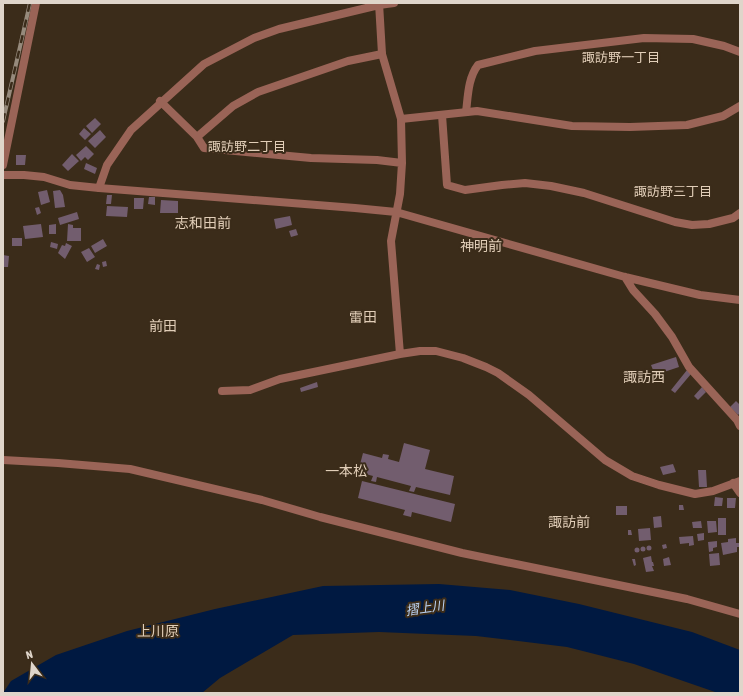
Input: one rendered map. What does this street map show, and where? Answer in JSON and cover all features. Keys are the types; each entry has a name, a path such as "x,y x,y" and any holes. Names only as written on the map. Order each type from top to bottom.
{"street":[{"path":"3,165 36,3"},
{"path":"99,188 107,165 131,130 160,101 204,64 254,38 279,29 379,4 394,3"},
{"path":"379,4 382,54 401,119 402,163 400,194 391,240 400,354"},
{"path":"466,112 469,86 474,71 478,65 535,51 644,38 693,39 724,46 740,52"},
{"path":"197,137 233,106 258,92 348,61 382,54"},
{"path":"160,101 197,137 204,148 311,158 377,160 402,163"},
{"path":"401,119 477,111 572,126 630,127 687,125 723,116 740,106"},
{"path":"442,115 447,185 465,190 502,185 525,184 551,186 584,193 675,222 692,225 709,224 733,218 740,214"},
{"path":"3,175 44,177 70,185 99,188 396,212 625,276 700,295 740,300"},
{"path":"625,276 634,290 655,314 672,337 689,367 737,420 740,426"},
{"path":"222,391 250,390 280,379 400,354 420,351 436,351 463,358 498,373 529,395 605,460 632,476 659,485 695,494 713,492 737,482 740,493"},
{"path":"3,460 58,462 130,470 262,500 320,517 462,553 687,599 740,614"}],"water":[{"name":"摺上川","path":"439,584 510,590 579,604 692,632 740,650 740,693 718,693 634,664 567,647 476,636 379,632 293,635 220,678 202,693 3,693 11,681 56,655 127,631 215,609 323,586"}],"building":[{"path":"95,118 101,124 92,133 86,126"},
{"path":"84,128 91,134 85,140 79,134"},
{"path":"100,130 106,137 95,148 88,141"},
{"path":"86,146 94,154 88,160 85,157 81,161 76,155"},
{"path":"72,154 79,161 68,171 62,165"},
{"path":"16,155 26,155 25,165 16,165"},
{"path":"86,163 97,168 95,174 84,169"},
{"path":"47,190 50,202 41,205 38,192"},
{"path":"60,190 63,195 65,207 55,208 53,191"},
{"path":"107,195 112,195 111,204 106,204"},
{"path":"149,197 155,197 155,205 148,204"},
{"path":"134,198 144,198 143,209 134,209"},
{"path":"161,200 178,201 178,213 160,213"},
{"path":"107,206 128,207 127,217 106,216"},
{"path":"39,207 41,213 37,215 35,208"},
{"path":"77,212 79,219 60,225 58,218"},
{"path":"290,216 292,225 276,229 274,219"},
{"path":"41,224 43,237 25,239 23,226"},
{"path":"56,224 56,234 49,234 49,225"},
{"path":"68,224 73,225 73,228 81,228 81,241 67,241"},
{"path":"296,229 298,235 291,237 289,231"},
{"path":"12,238 22,238 22,246 12,246"},
{"path":"103,239 107,246 95,253 91,246"},
{"path":"51,242 58,244 57,249 50,247"},
{"path":"66,243 72,246 65,259 58,253 62,245 65,246"},
{"path":"89,248 95,257 87,262 81,252"},
{"path":"3,255 9,256 8,267 3,267"},
{"path":"106,261 107,266 103,267 102,262"},
{"path":"97,264 100,265 99,270 95,269"},
{"path":"676,357 679,367 655,375 651,365"},
{"path":"687,370 691,374 675,393 671,390"},
{"path":"317,382 318,387 301,392 300,388"},
{"path":"702,387 706,392 698,400 694,396"},
{"path":"736,401 740,405 740,413 738,415 730,407"},
{"path":"404,443 430,450 425,469 454,476 450,495 416,487 414,492 409,491 411,486 377,477 376,482 371,481 373,476 358,472 363,453 382,458 383,454 389,455 388,459 399,462"},
{"path":"673,464 676,472 663,475 660,467"},
{"path":"698,470 706,470 707,487 699,487"},
{"path":"362,481 455,504 451,522 412,512 411,517 403,515 405,510 358,498"},
{"path":"715,497 723,498 722,506 714,506"},
{"path":"727,498 736,498 735,508 727,508"},
{"path":"679,505 683,505 684,510 679,510"},
{"path":"616,506 627,506 627,515 616,515"},
{"path":"661,516 662,527 654,528 653,517"},
{"path":"718,518 726,518 726,535 718,535"},
{"path":"701,521 702,528 693,528 692,522"},
{"path":"707,521 716,521 717,532 708,533"},
{"path":"650,528 651,540 639,541 638,529"},
{"path":"628,530 631,530 632,535 628,535"},
{"path":"704,533 704,540 698,541 697,534"},
{"path":"693,536 694,545 689,546 689,543 680,544 679,537"},
{"path":"736,538 736,543 739,543 740,547 737,547 737,552 723,555 721,543 728,542 728,539"},
{"path":"717,541 717,547 713,548 713,551 709,552 708,542"},
{"path":"666,544 667,548 663,549 662,545"},
{"path":"647,546 651,546 651,550 647,550"},
{"path":"641,547 645,547 645,551 641,551"},
{"path":"635,548 639,548 639,552 635,552"},
{"path":"719,553 720,565 710,566 709,554"},
{"path":"651,556 654,571 646,572 643,558"},
{"path":"669,557 671,565 664,566 663,559"},
{"path":"632,559 635,559 636,565 634,566"}],"railway":[{"path":"3,121 30,3"}],"district":[{"name":"諏訪野一丁目","path":"621,57"},
{"name":"諏訪野二丁目","path":"247,146"},
{"name":"諏訪野三丁目","path":"673,191"},
{"name":"志和田前","path":"203,223"},
{"name":"神明前","path":"481,246"},
{"name":"雷田","path":"363,317"},
{"name":"前田","path":"163,326"},
{"name":"諏訪西","path":"644,377"},
{"name":"一本松","path":"346,471"},
{"name":"諏訪前","path":"569,522"},
{"name":"上川原","path":"158,631"}]}
